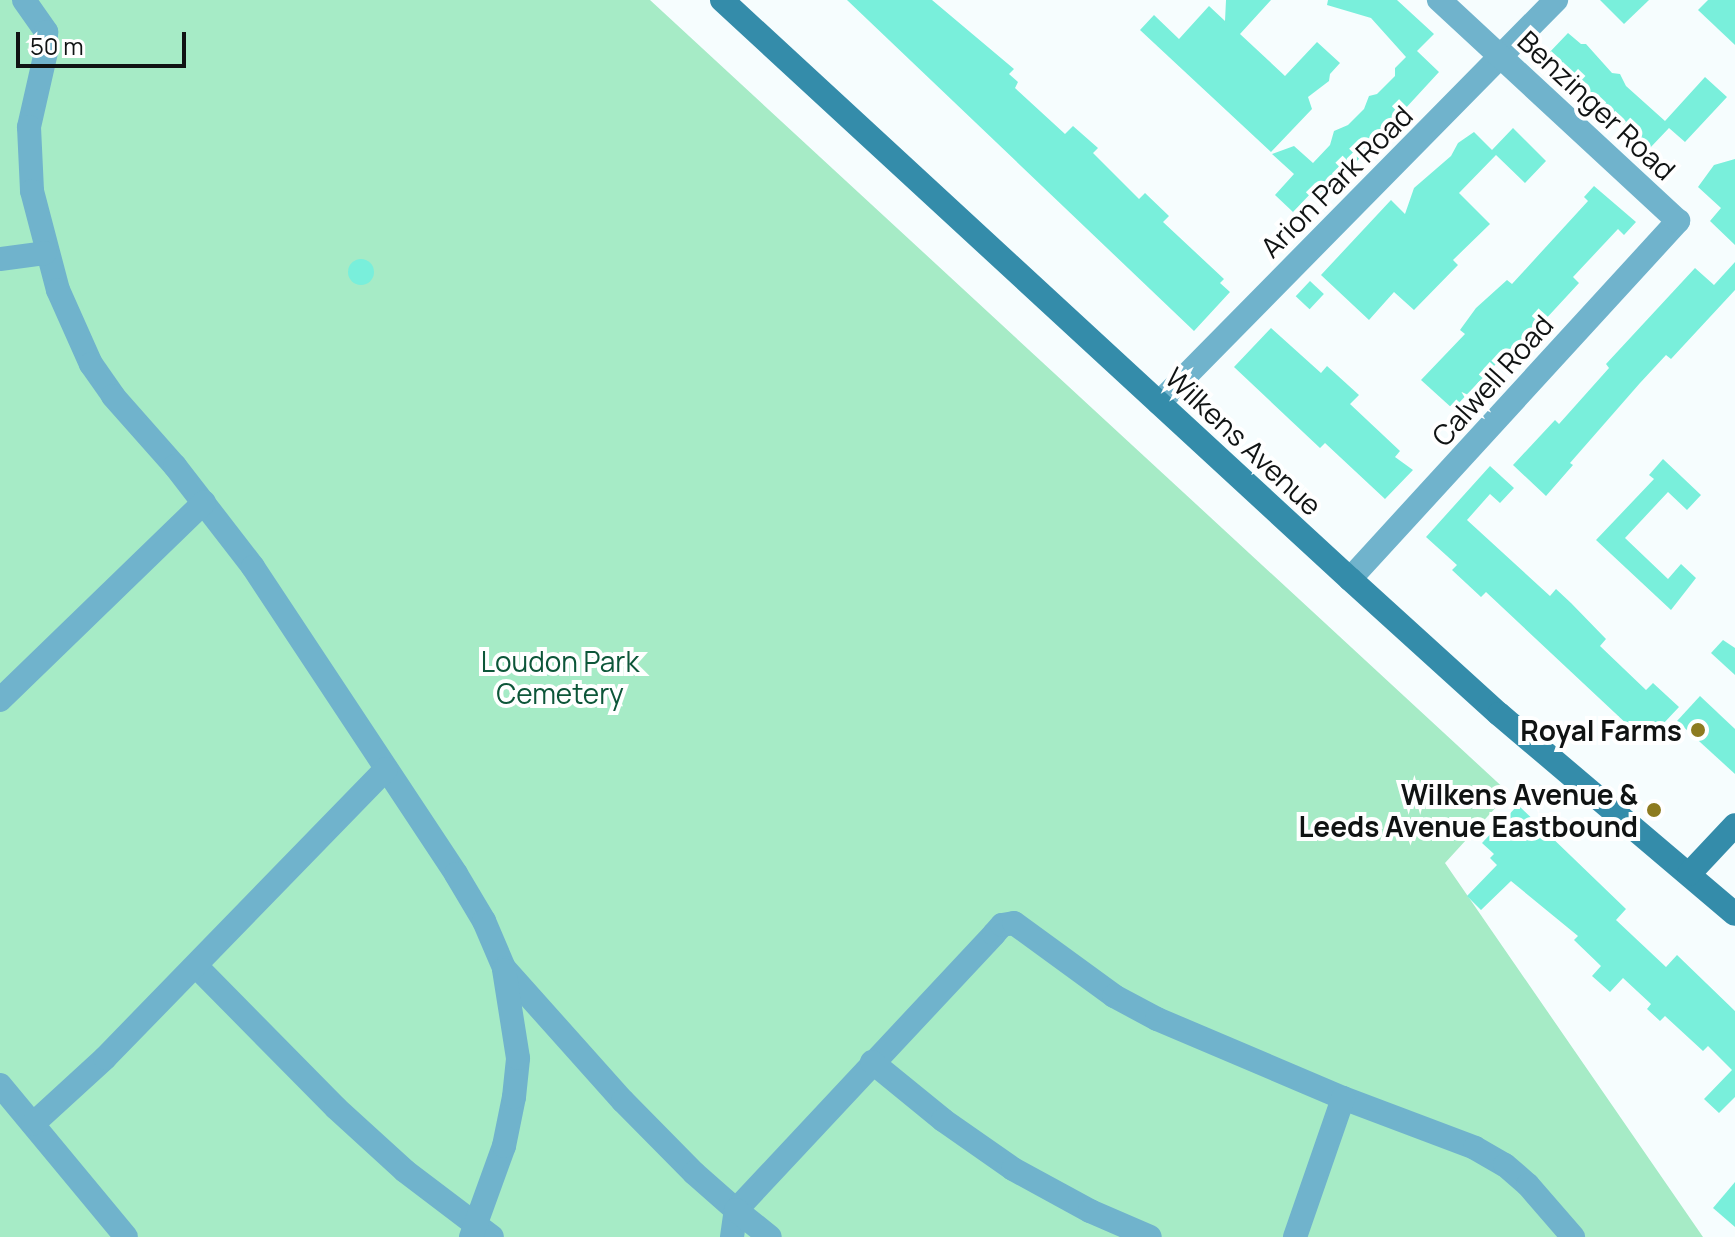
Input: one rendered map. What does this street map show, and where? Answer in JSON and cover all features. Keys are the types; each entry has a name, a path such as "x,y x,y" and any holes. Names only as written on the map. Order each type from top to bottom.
{"main road":[{"name":"Wilkens Avenue","path":"722,0 1499,714 1735,914"},
{"path":"1689,874 1735,825"}],"street":[{"path":"24,0 46,32 46,52 29,127 32,191 45,253 91,364 113,396 204,502 253,567 470,898 504,968 623,1101 694,1173 770,1237"},
{"name":"Benzinger Road","path":"1439,0 1678,221"},
{"name":"Arion Park Road","path":"1159,403 1556,0"},
{"name":"Calwell Road","path":"1350,579 1678,221"},
{"path":"0,259 45,253"},
{"path":"0,700 204,502"},
{"path":"33,1124 105,1058 386,769"},
{"path":"732,1237 736,1210 1002,925 1014,923 1114,996 1157,1019 1343,1098 1475,1148 1505,1165 1528,1185 1573,1237"},
{"path":"196,966 336,1108 480,1233 504,1146 518,1058 504,968"},
{"path":"872,1062 943,1120 1013,1169 1090,1211 1150,1237"},
{"path":"0,1085 126,1237"},
{"path":"1295,1237 1343,1098"}],"green space":[{"name":"Loudon Park Cemetery","path":"0,0 650,0 1509,793 1445,863 1703,1237 0,1237"}],"building":[{"path":"847,0 932,0 1014,69 1009,74 1018,82 1015,88 1065,134 1073,126 1098,148 1093,153 1139,199 1145,193 1169,216 1163,222 1224,279 1220,283 1230,292 1194,331"},
{"path":"1226,0 1271,0 1240,34 1285,76 1317,42 1340,63 1330,74 1329,81 1308,97 1312,109 1271,152 1140,30 1154,15 1179,39 1209,6 1225,21"},
{"path":"1328,0 1397,0 1434,34 1417,51 1439,72 1321,200 1313,191 1293,212 1275,195 1294,174 1272,154 1294,146 1313,163 1330,145 1334,131 1348,125 1364,109 1369,96 1377,94 1395,76 1395,68 1406,57 1371,18 1327,5"},
{"path":"1600,0 1649,0 1624,24"},
{"path":"1708,0 1735,0 1735,45 1698,10"},
{"path":"1568,33 1581,44 1586,44 1612,73 1620,74 1626,86 1665,121 1705,77 1727,97 1685,142 1669,128 1649,149 1547,55"},
{"path":"1513,128 1546,161 1525,183 1496,155 1459,193 1490,224 1453,260 1458,265 1414,310 1394,292 1369,320 1321,275 1391,200 1405,214 1414,188 1451,156 1458,143 1474,132 1492,150"},
{"path":"1735,159 1735,245 1710,221 1721,208 1698,187 1714,165"},
{"path":"1594,186 1636,222 1624,235 1618,229 1573,277 1579,283 1519,348 1515,344 1453,409 1421,380 1465,334 1460,330 1476,308 1507,280 1512,284 1588,201 1584,197"},
{"path":"361,259 370,263 374,272 370,281 361,285 352,281 348,272 352,263"},
{"path":"1735,262 1735,290 1671,359 1666,355 1640,383 1570,463 1573,465 1546,496 1513,465 1555,420 1559,424 1609,368 1606,364 1695,268 1714,285"},
{"path":"1310,281 1324,294 1310,309 1296,296"},
{"path":"1271,328 1321,373 1327,366 1359,395 1350,404 1400,451 1395,457 1413,470 1385,499 1325,443 1320,448 1234,367"},
{"path":"1663,459 1701,495 1687,510 1668,492 1625,538 1668,579 1681,564 1696,578 1671,610 1596,540 1654,479 1649,475"},
{"path":"1490,466 1514,488 1500,503 1490,494 1467,520 1550,596 1556,589 1571,603 1606,639 1600,646 1646,690 1653,683 1679,707 1646,742 1486,592 1481,597 1452,570 1457,565 1426,537"},
{"path":"1723,640 1735,648 1735,675 1711,653"},
{"path":"1700,696 1735,729 1735,774 1677,721"},
{"path":"1518,805 1626,909 1616,920 1666,967 1677,955 1735,1011 1735,1097 1719,1113 1704,1099 1732,1070 1708,1046 1703,1051 1665,1016 1660,1021 1647,1009 1651,1004 1623,978 1610,992 1592,976 1601,966 1574,940 1578,936 1511,881 1481,910 1467,896 1497,865 1490,858 1494,854 1482,843"},
{"path":"1735,1182 1735,1227 1713,1208"}],"place":[{"name":"Royal Farms","path":"1698,730"},
{"name":"Wilkens Avenue & Leeds Avenue Eastbound","path":"1654,810"}]}
